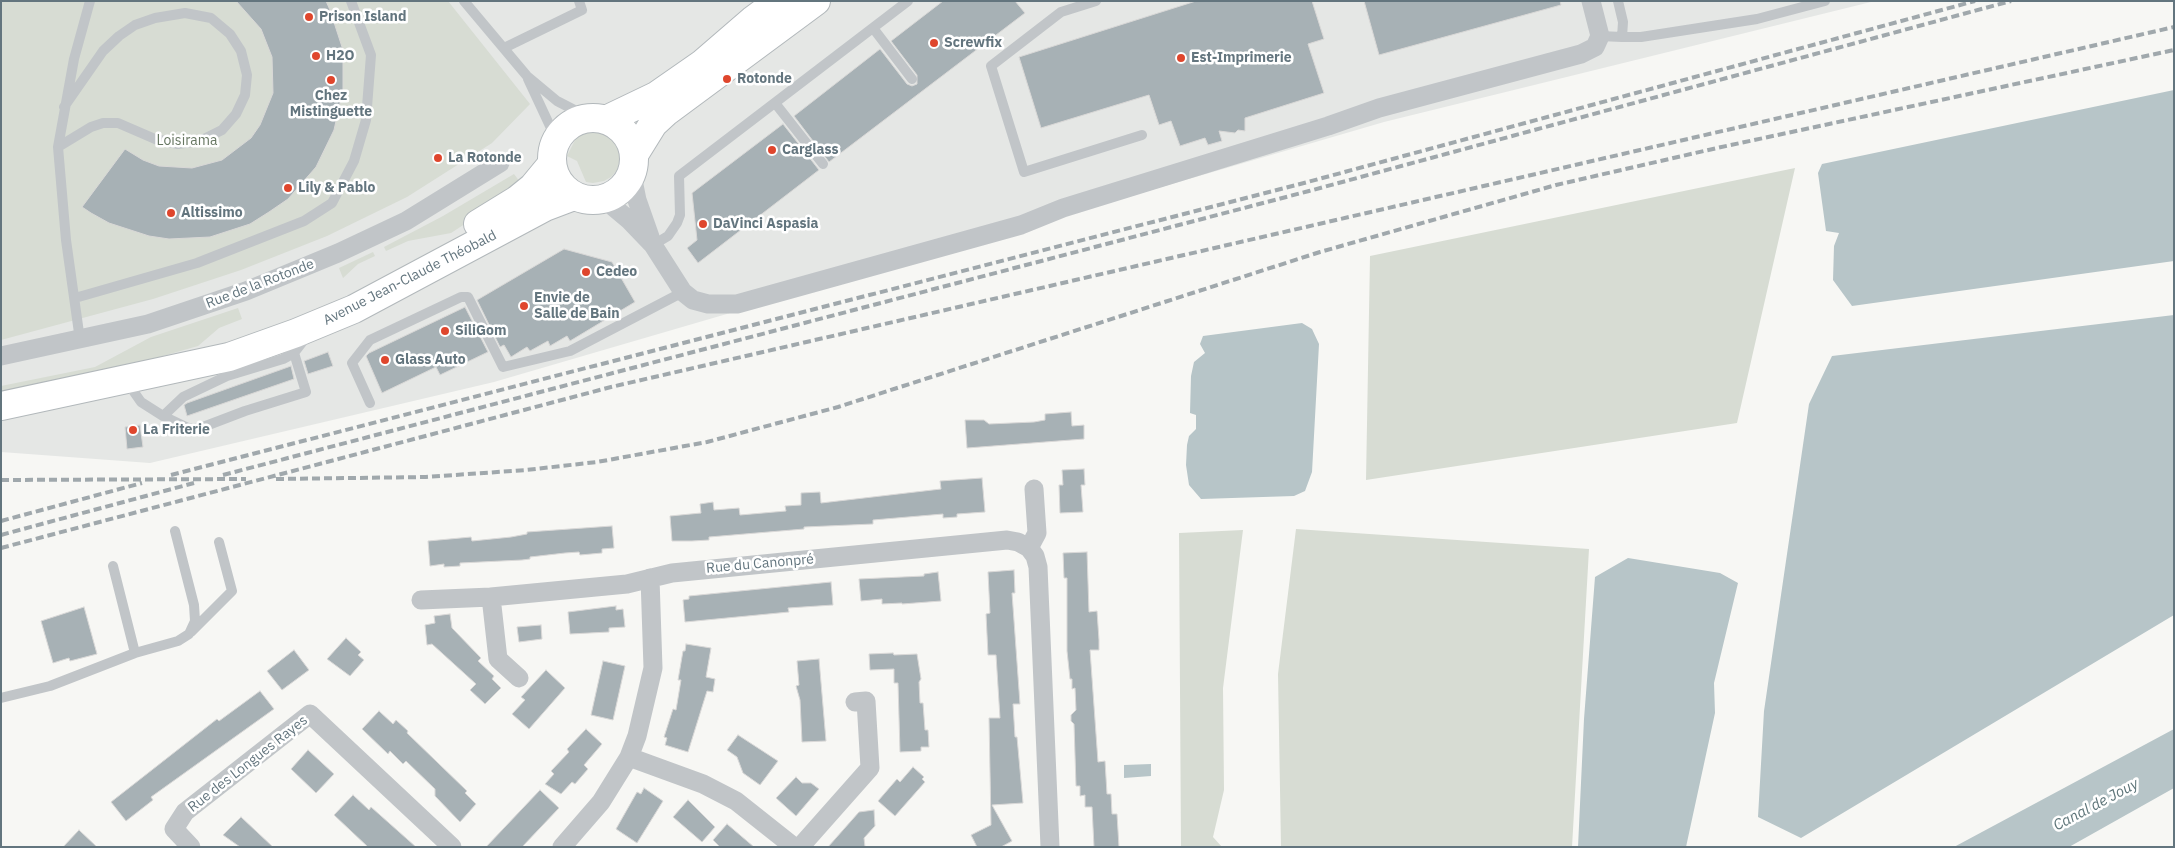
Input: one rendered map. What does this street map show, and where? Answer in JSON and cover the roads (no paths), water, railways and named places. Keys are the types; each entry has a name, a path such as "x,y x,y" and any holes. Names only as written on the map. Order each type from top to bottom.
{"main road":[{"path":"779,1 753,20 702,64 656,96 598,118 569,124 554,151 556,177 563,188 574,196 589,200 604,199 620,190 653,124 666,112 816,1"},
{"path":"598,118 621,127 630,139 633,164"},
{"name":"Avenue Jean-Claude Théobald","path":"125,380 294,320 372,283 447,244 517,200 533,187 554,151"},
{"name":"Avenue Jean-Claude Théobald","path":"1,406 229,357 312,327 354,309 545,207 574,196"}],"street":[{"path":"604,199 629,220 653,245 683,292 693,300 708,304 737,304 1021,225 1063,208 1328,126 1379,108 1582,54 1595,47 1600,36 1591,1"},
{"name":"Rue de la Rotonde","path":"1,356 148,324 246,291 338,253 406,221 464,188 500,163"},
{"path":"633,164 639,206 653,245"},
{"path":"1034,489 1037,534 1029,548 1035,556 1038,567 1050,847"},
{"name":"Rue du Canonpré","path":"421,600 491,597 627,584 672,572 1007,540 1018,542 1029,548"},
{"path":"562,847 600,802 629,757 646,704 653,668 650,578"},
{"path":"491,597 498,659 519,678"},
{"path":"800,847 870,768 866,701 855,702"},
{"name":"Rue des Longues Rayes","path":"191,847 174,829 185,812 310,714 452,847"},
{"path":"629,757 703,784 736,801 794,847"}],"lane":[{"path":"80,340 76,298 66,240 58,147 64,107 90,1"},
{"path":"76,298 197,263 304,221 332,203 354,161 366,120 371,55 351,1"},
{"path":"464,1 527,76 557,100 598,118"},
{"path":"653,245 668,236 678,222 680,215 679,176 908,1"},
{"path":"1096,1 1061,12 991,66 1024,172 1142,135"},
{"path":"1618,1 1623,22 1622,37"},
{"path":"1600,36 1641,37 1757,19 1825,1"},
{"path":"504,48 581,6"},
{"path":"58,147 91,127 103,123 118,123 155,139 178,144 200,141 222,130 236,114 245,95 247,75 241,51 230,34 211,18 185,13 155,18 135,25 108,46 90,68 64,107"},
{"path":"873,28 912,79"},
{"path":"527,76 554,151"},
{"path":"775,103 823,164"},
{"path":"370,403 352,363 370,340 460,297 468,297 502,367 570,351 683,292"},
{"path":"163,416 183,397 227,376 283,360 294,353 312,327"},
{"path":"125,380 141,402 163,416 190,429 203,427 245,411 306,392 294,353"},
{"path":"175,531 194,605 195,621 189,634"},
{"path":"1,698 50,686 135,653 178,641 189,634 232,591 219,542"},
{"path":"113,566 135,653"}],"water":[{"path":"2174,90 2174,261 1852,306 1833,280 1834,246 1839,233 1826,231 1818,173 1822,164"},
{"path":"2174,315 2174,615 1801,838 1758,817 1764,711 1809,404 1832,356"},
{"path":"1302,323 1312,329 1319,344 1312,472 1305,491 1294,496 1201,499 1189,485 1186,465 1189,436 1196,429 1196,415 1190,413 1191,376 1194,362 1205,353 1200,344 1203,336"},
{"path":"1628,558 1720,573 1738,583 1714,683 1715,713 1686,847 1578,847 1584,719 1595,577"},
{"name":"Canal de Jouy","path":"2174,729 2174,788 2069,847 1954,847"},
{"path":"1151,764 1151,776 1124,778 1124,765"}],"railway":[{"path":"171,475 1304,183 1975,1"},
{"path":"223,475 1309,191 2011,1"},
{"path":"1,548 611,387 2174,27"},
{"path":"276,479 426,477 526,470 597,462 707,442 838,407 1320,252 1556,185 1717,148 2174,50"},
{"path":"1,480 246,479"},
{"path":"1,521 142,483"},
{"path":"1,535 194,483"}],"place":[{"name":"Prison Island","path":"309,17"},
{"name":"Screwfix","path":"934,43"},
{"name":"H2O","path":"316,56"},
{"name":"Est-Imprimerie","path":"1181,58"},
{"name":"Rotonde","path":"727,79"},
{"name":"Chez Mistinguette","path":"331,80"},
{"name":"Carglass","path":"772,150"},
{"name":"La Rotonde","path":"438,158"},
{"name":"Lily & Pablo","path":"288,188"},
{"name":"Altissimo","path":"171,213"},
{"name":"DaVinci Aspasia","path":"703,224"},
{"name":"Cedeo","path":"586,272"},
{"name":"Envie de Salle de Bain","path":"524,306"},
{"name":"SiliGom","path":"445,331"},
{"name":"Glass Auto","path":"385,360"},
{"name":"La Friterie","path":"133,430"}],"park label":[{"name":"Loisirama","path":"187,141"}]}
